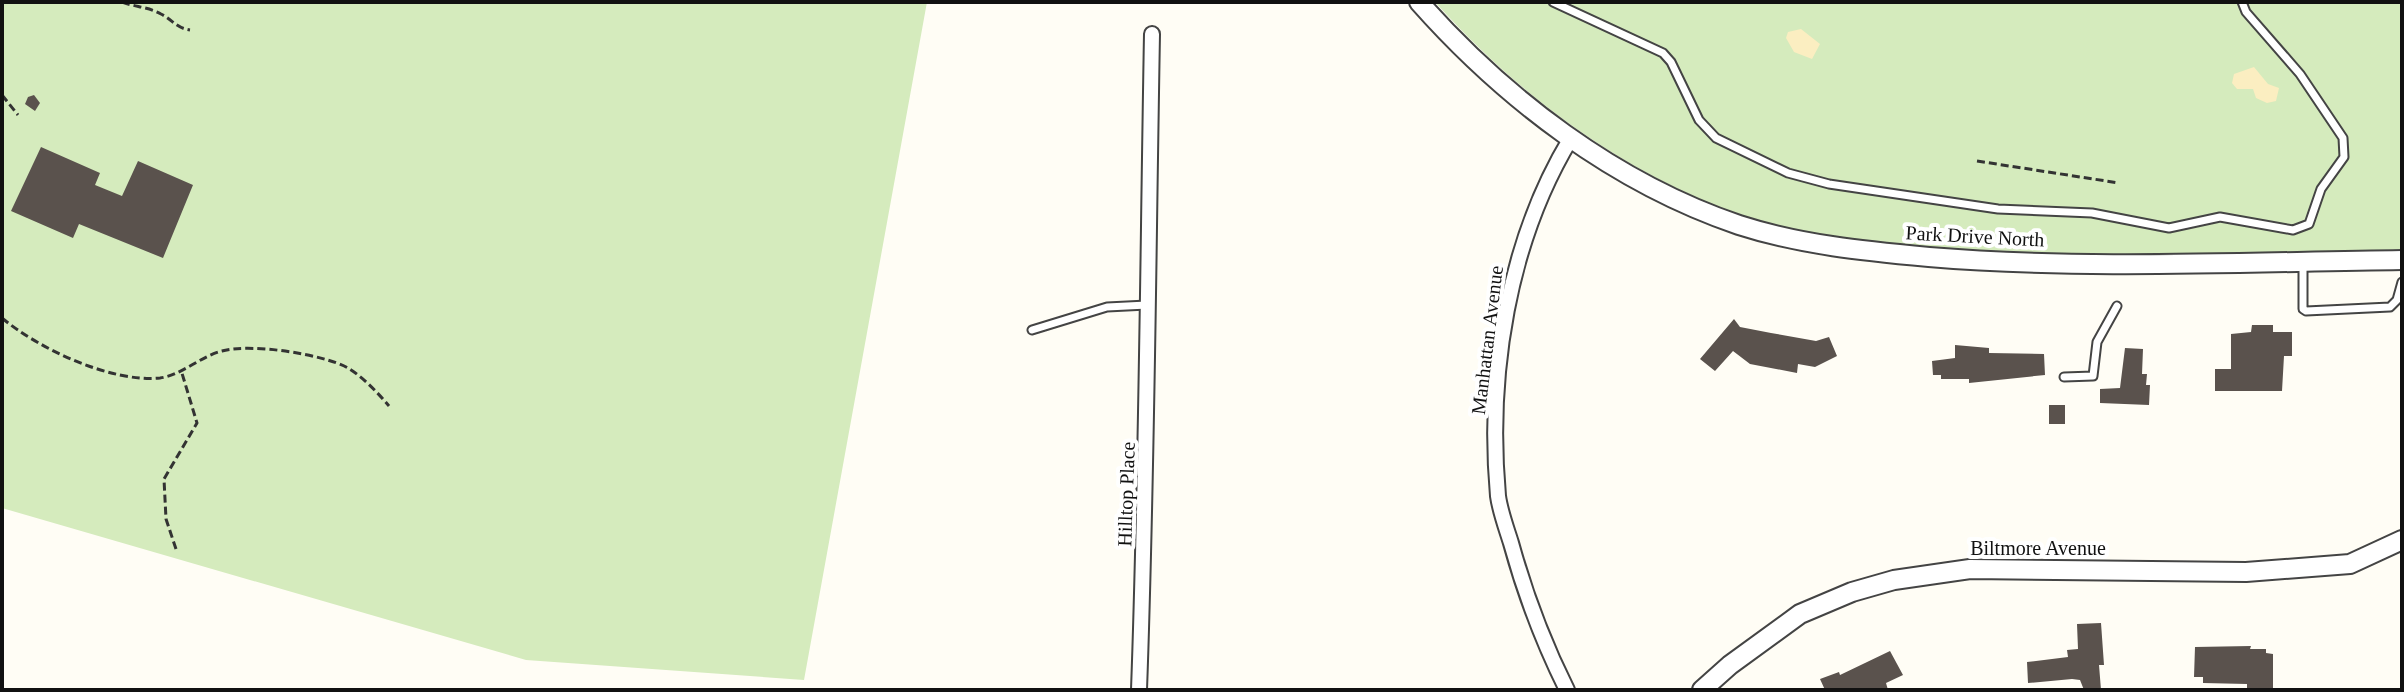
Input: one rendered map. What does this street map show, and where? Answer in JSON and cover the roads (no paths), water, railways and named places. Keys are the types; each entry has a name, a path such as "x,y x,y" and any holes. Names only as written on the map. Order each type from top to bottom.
{"street":[{"name":"Park Drive North","path":"1419,2 1491,77 1604,159 1713,215 1794,240 1855,251 1991,262 2402,260"},
{"name":"Hilltop Place","path":"1139,690 1149,384 1147,302 1152,34"},
{"name":"Manhattan Avenue","path":"1567,690 1526,598 1498,498 1497,393 1515,263 1544,181 1571,138"},
{"name":"Biltmore Avenue","path":"1702,690 1729,666 1800,614 1852,592 1894,580 1970,569 2246,572 2350,564 2402,540"}],"lane":[{"path":"1553,2 1663,53 1671,62 1699,120 1716,138 1788,173 1829,184 1998,209 2092,213 2169,228 2220,217 2293,230 2309,224 2321,189 2344,157 2343,138 2300,74 2262,32 2242,2"},
{"path":"2303,261 2303,309 2306,311 2390,307 2397,300 2402,282"},
{"path":"1032,330 1107,307 1147,302"},
{"path":"2064,377 2093,376 2097,342 2117,306"}]}
